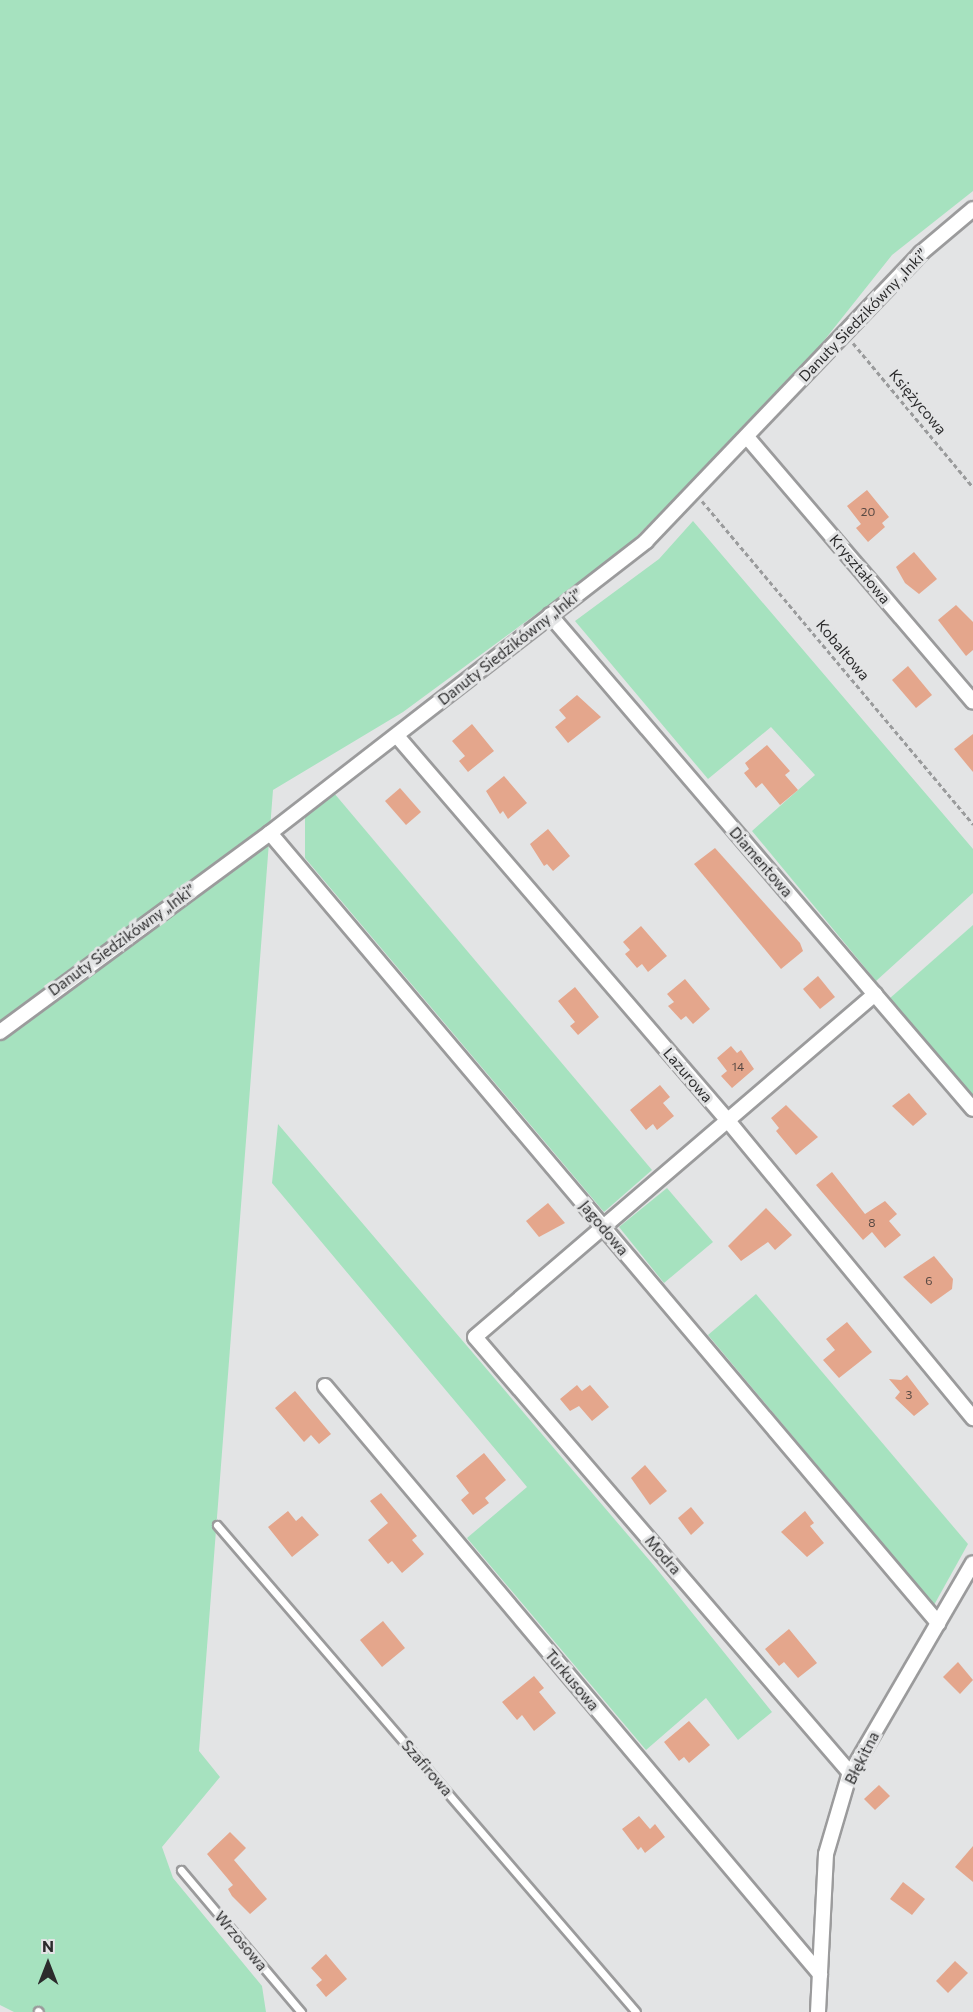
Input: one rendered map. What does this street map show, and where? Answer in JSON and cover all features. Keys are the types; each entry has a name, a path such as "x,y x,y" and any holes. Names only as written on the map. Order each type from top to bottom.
{"street":[{"name":"Danuty Siedzikówny „Inki”","path":"0,1032 270,833 646,541 921,253 973,209"},
{"name":"Kryształowa","path":"747,437 973,702"},
{"name":"Diamentowa","path":"550,615 973,1109"},
{"name":"Lazurowa","path":"397,736 729,1122 973,1418"},
{"name":"Jagodowa","path":"270,833 938,1623"},
{"path":"603,1227 729,1122 875,994"},
{"name":"Modra","path":"603,1227 475,1337 851,1774"},
{"name":"Turkusowa","path":"325,1386 820,1974"},
{"name":"Błękitna","path":"818,2012 826,1854 851,1774 973,1563"}],"lane":[{"name":"Szafirowa","path":"217,1525 636,2012"},
{"name":"Wrzosowa","path":"181,1870 301,2012"}],"path":[{"name":"Księżycowa","path":"845,333 973,487"},
{"name":"Kobaltowa","path":"694,491 973,824"}],"green space":[{"path":"0,0 973,0 973,191 892,255 795,377 622,551 403,712 273,790 199,1751 220,1777 162,1847 173,1878 262,1986 266,2012 14,2012 0,2005"},
{"path":"693,521 973,849 973,893 876,981 752,831 815,775 771,727 708,779 575,621 659,559"},
{"path":"334,793 652,1170 604,1212 305,858 305,816"},
{"path":"973,925 973,1096 889,999"},
{"path":"278,1124 656,1568 772,1712 738,1740 706,1698 646,1750 467,1538 527,1487 272,1183"},
{"path":"667,1188 713,1242 664,1283 619,1227"},
{"path":"756,1294 968,1544 934,1605 708,1335"}],"building":[{"path":"867,490 889,517 882,523 885,527 868,542 856,528 861,524 847,506"},
{"path":"914,552 937,579 919,594 905,583 896,567"},
{"path":"956,605 973,622 973,650 966,656 938,620"},
{"path":"908,666 932,695 916,708 892,680"},
{"path":"577,695 601,717 568,743 555,727 566,718 559,710"},
{"path":"472,724 494,751 468,772 459,761 465,756 452,741"},
{"path":"973,734 973,772 954,749"},
{"path":"767,745 790,771 785,775 798,790 780,805 762,783 756,788 744,773 749,769 745,763"},
{"path":"504,776 527,803 508,819 503,811 500,814 486,791"},
{"path":"400,788 421,812 406,825 385,801"},
{"path":"548,829 570,856 553,871 547,864 544,866 530,844"},
{"path":"715,848 800,943 803,951 781,969 694,864"},
{"path":"641,926 667,956 648,972 642,964 637,968 625,954 630,950 623,942"},
{"path":"818,976 835,997 820,1009 803,989"},
{"path":"685,979 710,1009 693,1024 686,1016 681,1020 668,1006 674,1002 667,994"},
{"path":"575,987 599,1017 578,1035 570,1026 575,1022 558,1001"},
{"path":"731,1046 737,1053 741,1050 754,1069 732,1088 721,1076 727,1071 717,1058"},
{"path":"660,1085 670,1097 663,1103 674,1116 657,1130 653,1124 646,1130 630,1110"},
{"path":"909,1093 927,1114 913,1126 892,1106"},
{"path":"786,1105 818,1137 796,1155 776,1131 779,1128 771,1118"},
{"path":"832,1172 865,1214 885,1201 897,1214 889,1221 901,1235 885,1248 872,1232 863,1240 816,1185"},
{"path":"548,1203 565,1223 539,1237 526,1221"},
{"path":"766,1208 792,1235 775,1250 768,1242 741,1261 728,1246"},
{"path":"934,1256 953,1279 952,1289 931,1304 903,1277"},
{"path":"847,1322 872,1352 839,1378 823,1360 835,1350 826,1339"},
{"path":"907,1375 929,1404 914,1416 895,1398 900,1392 889,1379 901,1380"},
{"path":"577,1385 582,1391 590,1385 609,1407 592,1421 579,1406 570,1411 560,1399"},
{"path":"295,1391 331,1434 319,1444 311,1435 304,1442 275,1408"},
{"path":"484,1453 506,1480 485,1498 489,1503 473,1515 461,1500 469,1493 456,1476"},
{"path":"645,1465 667,1491 650,1505 631,1478"},
{"path":"381,1493 417,1536 412,1540 424,1554 402,1573 392,1561 388,1564 368,1540 388,1523 370,1501"},
{"path":"691,1507 704,1523 691,1535 678,1518"},
{"path":"288,1511 296,1521 302,1516 319,1535 292,1557 268,1527"},
{"path":"805,1511 814,1523 810,1526 824,1543 807,1557 781,1532"},
{"path":"383,1621 405,1648 382,1667 360,1640"},
{"path":"789,1629 817,1663 798,1678 784,1662 779,1666 765,1649"},
{"path":"958,1662 973,1680 960,1694 943,1677"},
{"path":"534,1676 544,1688 539,1692 556,1713 534,1731 522,1715 517,1720 502,1702"},
{"path":"689,1721 710,1745 689,1763 684,1757 679,1761 664,1742"},
{"path":"879,1785 890,1796 875,1810 864,1799"},
{"path":"639,1816 650,1829 655,1824 665,1837 645,1853 641,1847 638,1850 622,1829"},
{"path":"230,1832 246,1848 234,1860 267,1899 250,1914 232,1896 228,1889 233,1885 207,1854"},
{"path":"973,1846 973,1882 955,1867"},
{"path":"903,1882 925,1899 912,1915 890,1899"},
{"path":"326,1954 347,1979 326,1997 316,1985 322,1980 311,1968"},
{"path":"955,1961 968,1973 948,1993 936,1981"}]}
